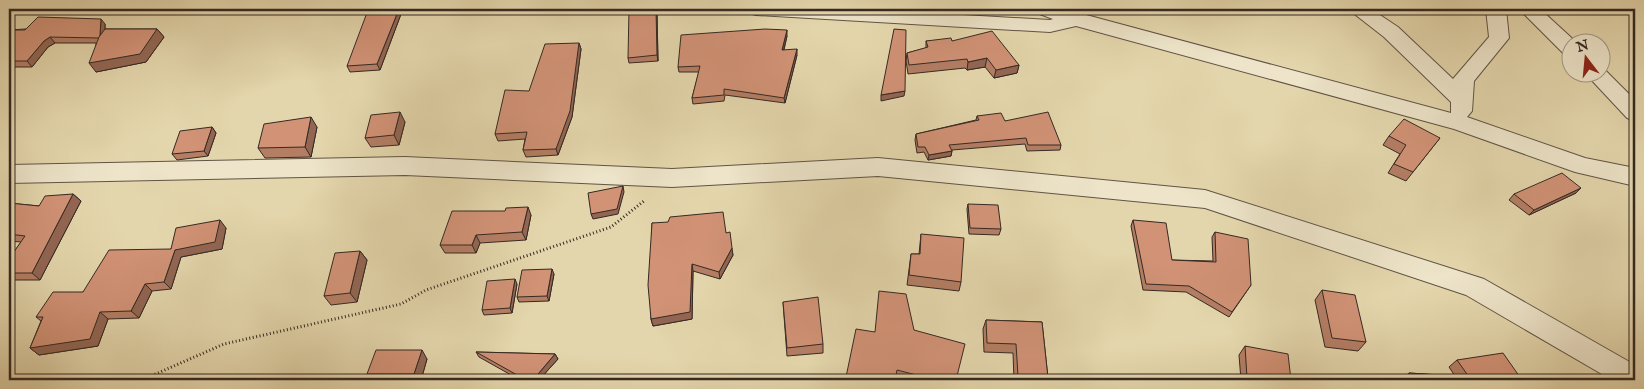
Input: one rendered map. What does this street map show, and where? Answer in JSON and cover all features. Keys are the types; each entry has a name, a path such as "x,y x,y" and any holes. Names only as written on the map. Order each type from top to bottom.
{"street":[{"path":"756,9 1050,26 1075,19"},
{"path":"1044,9 1460,123 1583,166 1635,178"},
{"path":"1358,9 1392,32 1462,100"},
{"path":"1460,123 1464,79 1499,38 1496,9"},
{"path":"1529,9 1562,40"},
{"path":"1604,82 1635,113"},
{"path":"9,174 405,166 672,178 878,167 1205,199 1475,287 1635,380"}],"path":[{"path":"142,380 224,344 401,304 426,290 611,227 672,178"}],"building":[{"path":"399,9 377,64 347,66 368,10"},
{"path":"656,9 657,55 628,58 629,10"},
{"path":"38,17 101,19 100,35 99,38 50,37 44,41 27,61 9,61 9,30 25,30"},
{"path":"105,29 157,29 140,54 89,63 99,37"},
{"path":"765,29 787,30 782,50 797,49 784,98 724,89 724,95 692,98 700,66 678,67 681,35"},
{"path":"894,29 906,30 905,91 881,95"},
{"path":"992,31 1019,65 996,70 987,58 968,62 967,59 909,65 907,53 928,47 926,41 951,38 952,41"},
{"path":"579,43 570,111 556,149 523,150 527,132 495,134 505,90 529,91 545,44"},
{"path":"400,112 394,135 365,138 371,115"},
{"path":"1048,112 1061,145 1028,145 1026,138 949,145 952,151 929,155 925,147 918,147 916,134 979,120 977,116 1001,113 1005,121"},
{"path":"311,117 305,147 258,148 264,124"},
{"path":"1404,119 1440,138 1413,172 1394,164 1406,145 1389,136"},
{"path":"212,127 204,151 172,154 180,131"},
{"path":"1562,173 1581,188 1534,210 1514,194"},
{"path":"623,186 617,209 591,214 588,193"},
{"path":"73,194 32,273 9,273 9,259 25,236 9,234 9,203 39,206 45,196"},
{"path":"968,204 998,205 1001,229 970,228"},
{"path":"528,207 522,232 476,235 472,245 440,245 452,211 505,211 506,208"},
{"path":"723,212 726,233 730,232 732,248 719,272 692,264 690,312 651,319 648,285 652,223 668,222 670,217"},
{"path":"220,220 215,242 175,250 164,282 145,284 131,311 100,312 90,339 30,348 43,317 36,317 53,292 83,292 109,250 171,249 176,228"},
{"path":"1133,220 1166,223 1172,260 1216,262 1215,232 1248,239 1251,285 1232,312 1189,286 1146,284"},
{"path":"921,234 964,238 961,282 909,275 911,254 920,254"},
{"path":"360,251 350,293 324,296 335,253"},
{"path":"552,269 547,296 517,297 522,270"},
{"path":"515,279 510,308 482,310 487,281"},
{"path":"1322,290 1355,295 1366,342 1332,338"},
{"path":"879,291 906,294 914,330 965,344 956,380 936,380 897,370 895,380 863,380 846,377 856,329 875,332"},
{"path":"818,297 823,344 787,348 783,302"},
{"path":"986,320 1042,322 1048,378 1018,376 1016,344 987,343"},
{"path":"1245,346 1288,354 1291,380 1247,378"},
{"path":"376,350 422,350 414,374 367,374"},
{"path":"476,352 555,354 533,380 526,380"},
{"path":"1503,353 1522,380 1411,380 1409,373 1469,377 1457,360"}]}
